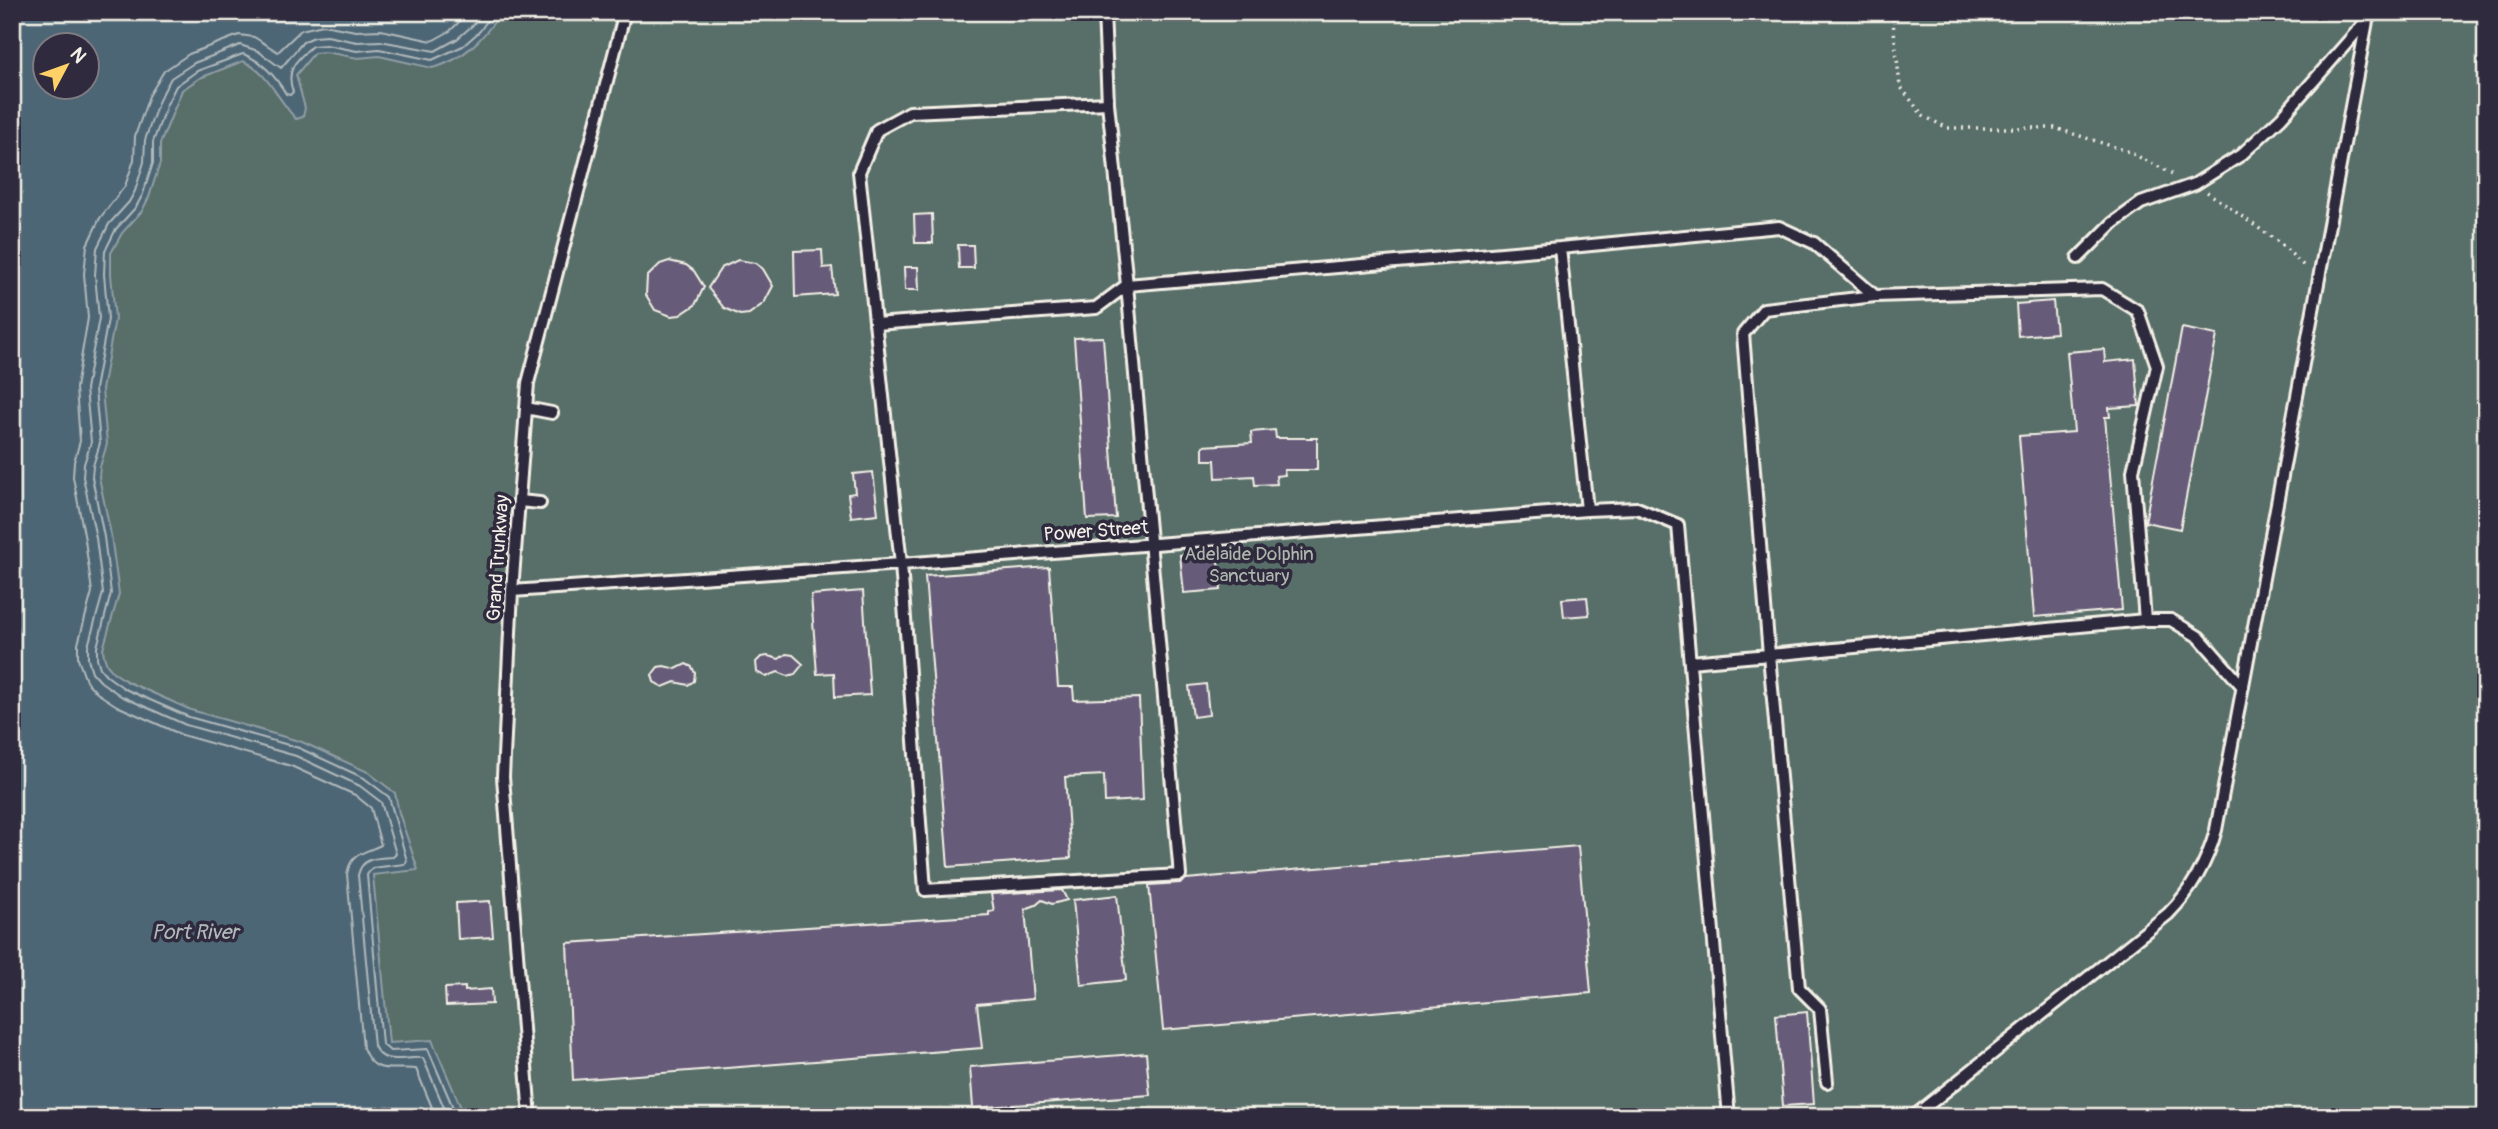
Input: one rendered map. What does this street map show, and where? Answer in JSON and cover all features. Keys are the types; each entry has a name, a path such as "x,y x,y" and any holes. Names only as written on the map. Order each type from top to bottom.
{"lane":[{"name":"Grand Trunkway","path":"530,1117 503,777 512,591 528,383 625,12"},
{"path":"1104,12 1108,103 1180,875 925,890 901,564 859,172 877,130 910,112 1108,103"},
{"path":"2078,258 2113,223 2141,203 2195,184 2241,155 2281,118 2371,17"},
{"path":"1913,1117 2155,925 2190,889 2210,851 2371,17"},
{"path":"875,324 1096,308 1126,285 1779,227 1814,243 1875,296"},
{"path":"1560,248 1587,510"},
{"path":"1827,1082 1820,1009 1799,988 1743,334 1764,309 1875,296 2102,289 2138,311 2157,366 2133,471 2145,620"},
{"path":"526,408 552,413"},
{"path":"519,501 540,503"},
{"name":"Power Street","path":"512,591 1637,508 1678,525 1690,663"},
{"path":"1729,1117 1690,663 2145,620 2171,620 2199,637 2243,687"}],"path":[{"path":"1892,12 1900,86 1923,116 1948,128 2055,128 2127,151 2195,184 2280,243 2319,281"}],"green space":[{"name":"Adelaide Dolphin Sanctuary","path":"12,12 2486,12 2486,1117 12,1117"}],"water":[{"name":"Port River","path":"12,12 501,12 472,47 453,60 432,68 379,56 358,58 325,52 314,53 296,75 305,108 303,117 296,119 260,72 243,61 200,78 182,90 160,144 160,163 149,197 142,211 122,233 111,253 115,319 102,390 107,444 99,477 119,594 103,649 107,665 113,672 128,682 191,710 302,742 368,772 395,793 418,870 373,875 389,1043 432,1040 465,1117 12,1117"}],"building":[{"path":"932,214 933,243 915,243 914,215"},
{"path":"958,245 973,245 974,268 959,268"},
{"path":"822,250 823,268 832,267 835,294 795,297 794,251"},
{"path":"738,260 755,263 763,269 773,286 764,303 749,314 740,315 724,308 708,288 721,268"},
{"path":"669,261 686,265 694,271 704,287 695,305 680,315 671,316 655,310 646,295 647,277 660,264"},
{"path":"904,267 918,267 919,290 905,290"},
{"path":"2053,301 2056,333 2018,336 2016,304"},
{"path":"2182,328 2217,335 2180,529 2145,522"},
{"path":"1103,337 1116,518 1087,519 1074,338"},
{"path":"2104,349 2105,362 2135,359 2139,406 2109,408 2110,417 2105,417 2122,610 2034,617 2019,436 2074,432 2067,352"},
{"path":"1275,430 1276,438 1317,438 1317,470 1284,470 1285,475 1276,476 1277,484 1255,485 1254,476 1216,478 1215,460 1203,460 1203,446 1252,443 1251,432"},
{"path":"873,472 878,514 851,517 848,494 855,493 853,474"},
{"path":"1217,551 1221,590 1184,593 1180,555"},
{"path":"1049,567 1058,687 1073,687 1074,700 1139,698 1143,800 1105,802 1104,775 1065,777 1071,858 948,867 925,576"},
{"path":"863,591 870,695 835,697 834,673 817,674 811,595"},
{"path":"1587,597 1589,615 1564,617 1562,599"},
{"path":"786,654 793,655 803,664 795,674 788,676 778,672 766,677 757,672 756,662 761,657 779,659"},
{"path":"686,664 692,667 695,673 694,681 688,685 675,682 663,687 654,682 652,675 658,667 676,669"},
{"path":"1206,684 1209,715 1193,717 1189,686"},
{"path":"1578,846 1591,993 1163,1030 1149,885 1180,883 1186,879"},
{"path":"1062,890 1067,900 1052,904 1042,900 1025,909 1033,999 977,1004 982,1048 573,1080 567,943 989,915 989,912 994,911 991,894"},
{"path":"1117,895 1126,980 1081,985 1073,900"},
{"path":"490,901 493,937 458,939 456,903"},
{"path":"465,987 465,991 491,989 492,1004 446,1006 445,988"},
{"path":"1807,1012 1814,1104 1783,1106 1776,1015"},
{"path":"1146,1053 1150,1095 973,1108 970,1067"}]}
